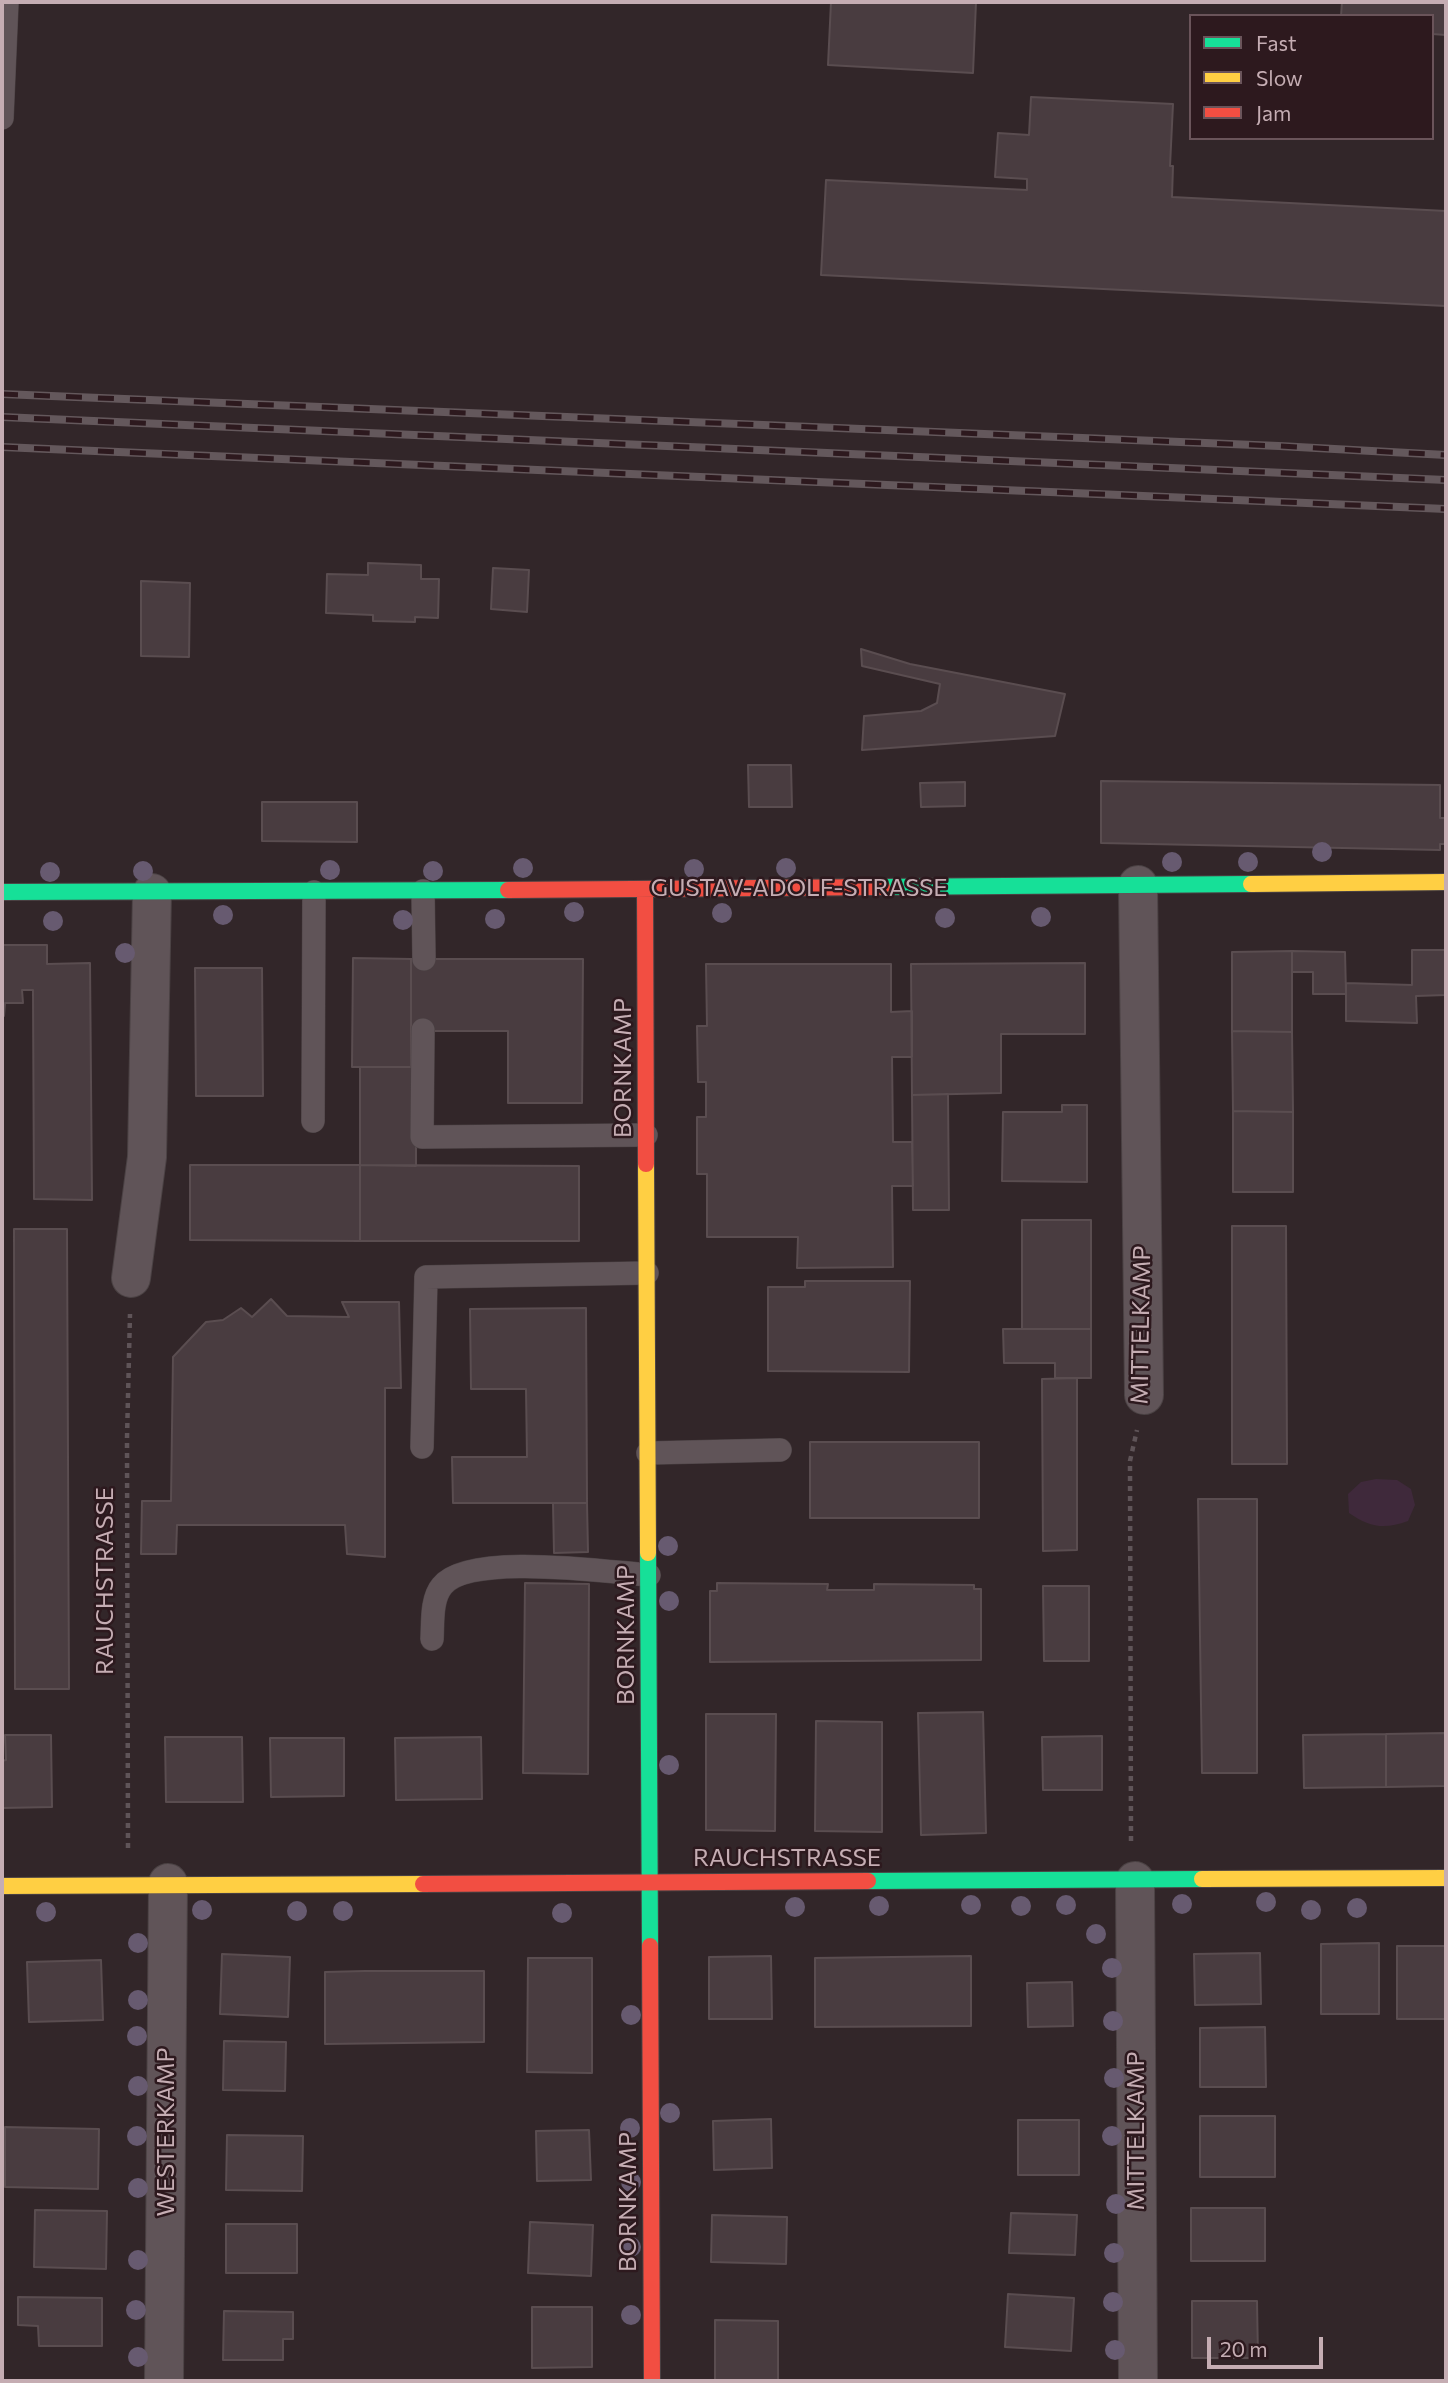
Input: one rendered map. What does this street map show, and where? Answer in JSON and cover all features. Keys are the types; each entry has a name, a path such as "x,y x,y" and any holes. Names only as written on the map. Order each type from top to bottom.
{"street":[{"name":"GUSTAV-ADOLF-STRASSE","path":"2,892 314,892 1446,882"},
{"name":"MITTELKAMP","path":"1138,885 1144,1395"},
{"name":"BORNKAMP","path":"645,889 652,2381"},
{"path":"131,1279 147,1157 152,893"},
{"name":"MITTELKAMP","path":"1133,1865 1138,2381"},
{"name":"RAUCHSTRASSE","path":"2,1886 650,1881 1133,1865 1446,1878"},
{"name":"WESTERKAMP","path":"164,2381 168,1883"}],"lane":[{"path":"2,118 7,2"},
{"path":"423,891 424,959"},
{"path":"313,1121 314,892"},
{"path":"423,1030 422,1137 646,1135"},
{"path":"422,1447 426,1278 647,1273"},
{"path":"648,1453 780,1450"},
{"path":"432,1639 435,1604 442,1586 457,1575 478,1568 521,1566 649,1575"}],"path":[{"name":"RAUCHSTRASSE","path":"127,1884 127,1438 131,1279"},
{"name":"MITTELKAMP","path":"1133,1865 1130,1461 1144,1395"}],"shaded area":[{"path":"1376,1479 1397,1480 1411,1489 1415,1505 1408,1521 1391,1526 1377,1526 1349,1513 1348,1494 1361,1482"}],"building":[{"path":"831,2 976,2 973,73 828,65"},
{"path":"1342,2 1446,2 1446,35 1434,34 1434,14 1341,14"},
{"path":"1031,97 1173,104 1170,166 1173,166 1172,197 1446,211 1446,306 821,275 826,180 1027,190 1027,179 995,177 998,133 1029,135"},
{"path":"368,563 421,565 421,579 439,579 438,618 415,617 415,622 373,621 373,615 326,613 327,574 368,575"},
{"path":"493,568 529,570 527,612 491,609"},
{"path":"141,581 190,583 189,657 141,656"},
{"path":"861,649 910,664 1065,694 1055,736 862,750 864,716 921,711 937,703 940,684 862,666"},
{"path":"748,765 791,765 792,807 749,807"},
{"path":"1101,781 1440,785 1440,818 1446,818 1446,844 1440,844 1440,850 1101,843"},
{"path":"965,782 965,806 921,807 920,783"},
{"path":"262,802 357,802 357,842 262,841"},
{"path":"2,945 47,945 47,964 90,963 92,1200 34,1199 33,990 22,990 23,1003 5,1003 2,1016"},
{"path":"1412,950 1446,950 1446,995 1416,996 1417,1023 1346,1021 1346,983 1412,985"},
{"path":"1292,951 1292,1032 1232,1031 1232,952"},
{"path":"1292,951 1345,952 1346,994 1313,994 1313,972 1292,972"},
{"path":"353,958 411,959 411,1067 352,1067"},
{"path":"411,959 583,959 582,1103 508,1103 508,1031 411,1031"},
{"path":"1085,963 1085,1034 1001,1034 1001,1093 912,1095 911,964"},
{"path":"706,964 891,964 891,1012 912,1011 912,1057 892,1057 893,1142 912,1142 913,1186 892,1186 893,1267 797,1268 798,1237 707,1237 707,1174 697,1174 697,1117 706,1117 706,1082 698,1082 697,1026 707,1026"},
{"path":"195,968 262,968 263,1096 196,1096"},
{"path":"1232,1031 1292,1032 1293,1112 1233,1111"},
{"path":"360,1067 416,1067 416,1166 360,1165"},
{"path":"948,1094 949,1210 913,1210 912,1095"},
{"path":"1062,1105 1087,1105 1087,1182 1002,1181 1003,1112 1062,1112"},
{"path":"1233,1111 1293,1112 1293,1192 1233,1192"},
{"path":"190,1165 360,1165 360,1241 190,1240"},
{"path":"360,1165 579,1166 579,1241 360,1241"},
{"path":"1022,1220 1091,1220 1091,1329 1022,1329"},
{"path":"1232,1226 1286,1226 1287,1464 1232,1464"},
{"path":"14,1229 67,1229 69,1689 15,1689"},
{"path":"805,1281 910,1281 909,1372 768,1371 768,1287 805,1287"},
{"path":"271,1299 287,1316 349,1317 342,1302 399,1302 401,1388 385,1388 385,1557 347,1554 345,1525 177,1525 176,1554 141,1554 142,1501 171,1501 173,1357 206,1322 223,1320 241,1308 252,1317"},
{"path":"586,1308 587,1503 453,1503 452,1457 527,1457 526,1389 471,1389 470,1309"},
{"path":"1003,1329 1091,1329 1091,1378 1055,1378 1055,1363 1004,1363"},
{"path":"1077,1378 1077,1550 1043,1551 1042,1379"},
{"path":"810,1442 979,1442 979,1518 810,1518"},
{"path":"1198,1499 1257,1499 1257,1773 1202,1773"},
{"path":"553,1503 587,1503 588,1552 554,1553"},
{"path":"525,1583 589,1584 588,1774 523,1773"},
{"path":"717,1583 828,1584 827,1590 874,1590 874,1584 974,1585 974,1589 981,1589 981,1660 710,1662 710,1591 717,1591"},
{"path":"1043,1586 1089,1586 1089,1661 1044,1661"},
{"path":"983,1712 986,1833 921,1835 918,1713"},
{"path":"706,1714 776,1714 775,1831 706,1830"},
{"path":"816,1721 882,1722 882,1832 815,1831"},
{"path":"1446,1733 1446,1786 1386,1787 1386,1734"},
{"path":"1386,1734 1386,1787 1304,1788 1303,1735"},
{"path":"5,1735 51,1735 52,1807 2,1808"},
{"path":"1102,1736 1102,1790 1043,1790 1042,1737"},
{"path":"165,1737 242,1737 243,1802 166,1802"},
{"path":"481,1737 482,1799 396,1800 395,1738"},
{"path":"270,1738 344,1738 344,1796 271,1797"},
{"path":"1379,1943 1379,2014 1321,2014 1321,1944"},
{"path":"1397,1946 1446,1946 1446,2019 1397,2019"},
{"path":"1260,1953 1261,2004 1195,2005 1194,1954"},
{"path":"222,1954 290,1957 288,2017 220,2014"},
{"path":"771,1956 772,2019 709,2019 709,1957"},
{"path":"971,1956 971,2026 815,2027 815,1958"},
{"path":"528,1958 592,1958 592,2073 527,2072"},
{"path":"101,1960 103,2020 29,2022 27,1962"},
{"path":"484,1971 484,2042 325,2044 325,1972"},
{"path":"1072,1982 1073,2026 1028,2027 1027,1983"},
{"path":"1265,2027 1266,2087 1200,2087 1200,2028"},
{"path":"224,2041 286,2042 285,2091 223,2090"},
{"path":"1200,2116 1275,2116 1275,2177 1200,2177"},
{"path":"771,2119 772,2168 714,2170 713,2121"},
{"path":"1018,2120 1079,2120 1079,2175 1018,2175"},
{"path":"5,2127 99,2129 98,2189 5,2187"},
{"path":"589,2130 591,2180 537,2181 536,2131"},
{"path":"227,2135 303,2136 302,2191 226,2190"},
{"path":"1191,2208 1265,2208 1265,2261 1191,2261"},
{"path":"35,2210 107,2211 106,2269 34,2267"},
{"path":"1011,2213 1077,2215 1075,2255 1009,2253"},
{"path":"712,2215 787,2217 786,2264 711,2262"},
{"path":"530,2222 593,2225 591,2276 528,2273"},
{"path":"226,2224 297,2224 297,2273 226,2273"},
{"path":"1008,2294 1074,2298 1071,2351 1005,2347"},
{"path":"18,2297 102,2298 102,2346 39,2346 38,2326 18,2325"},
{"path":"1192,2301 1257,2301 1258,2358 1192,2358"},
{"path":"532,2307 592,2307 592,2367 532,2368"},
{"path":"224,2311 293,2312 293,2339 283,2339 283,2360 223,2360"},
{"path":"715,2320 778,2321 778,2381 715,2381"}],"railway":[{"path":"2,394 1446,455"},
{"path":"2,417 1446,480"},
{"path":"2,447 1446,509"}],"traffic: fast":[{"path":"882,887 1251,884"},
{"path":"2,892 508,890"},
{"path":"648,1553 650,1946"},
{"path":"868,1881 1202,1879"}],"traffic: slow":[{"path":"1251,884 1446,882"},
{"path":"646,1164 648,1553"},
{"path":"1202,1879 1446,1878"},
{"path":"2,1886 423,1884"}],"traffic: jam":[{"path":"508,890 882,887"},
{"path":"645,889 646,1164"},
{"path":"423,1884 868,1881"},
{"path":"650,1946 652,2381"}]}
